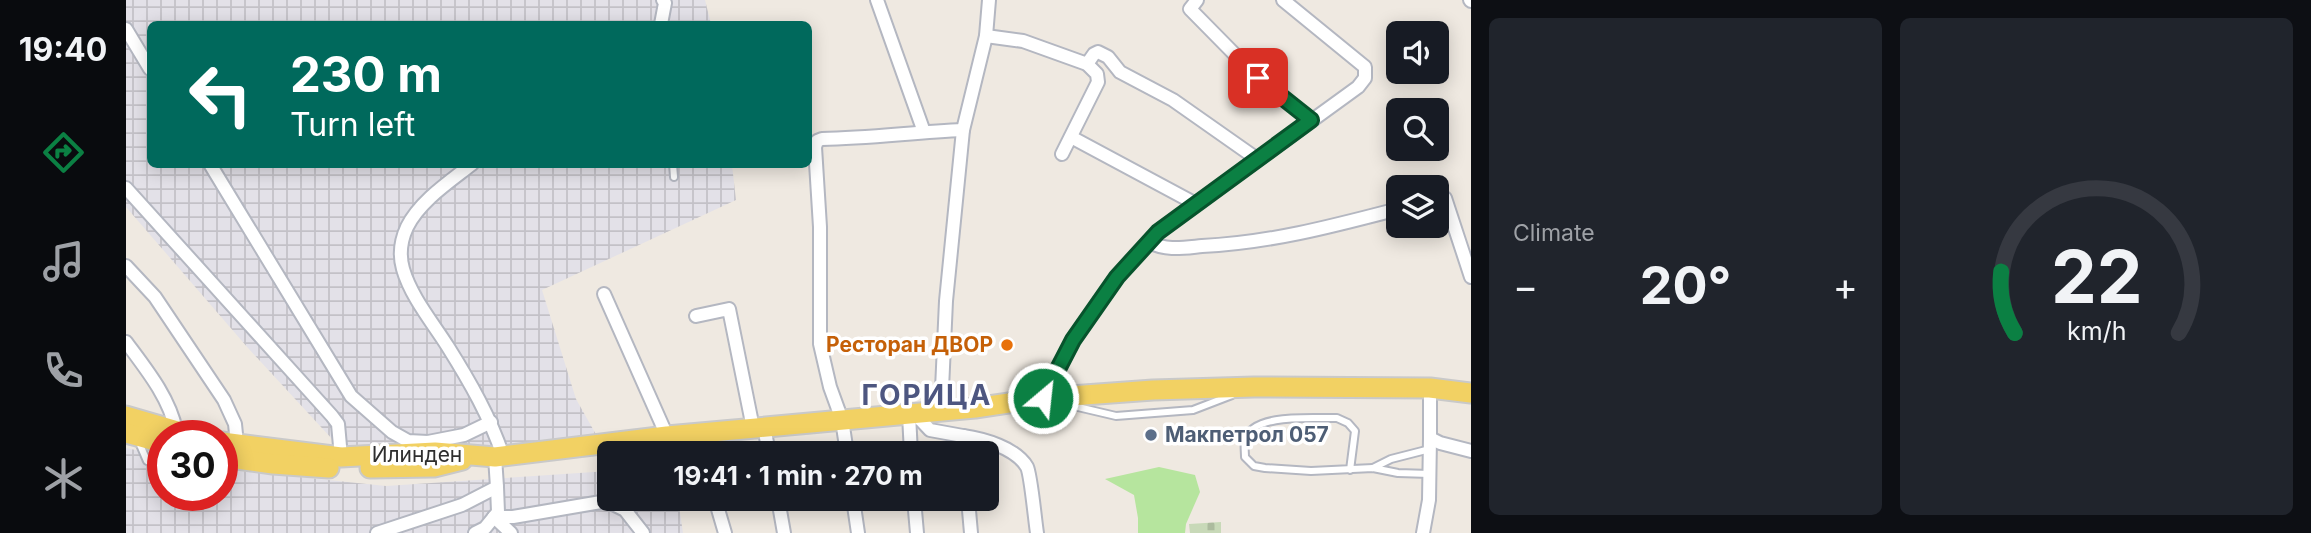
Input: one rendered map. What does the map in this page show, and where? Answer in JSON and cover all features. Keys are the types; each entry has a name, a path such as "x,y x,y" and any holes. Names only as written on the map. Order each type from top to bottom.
{"main road":[{"path":"493,456 667,436 912,414 1043,398 1153,390 1254,387 1430,388 1471,393"},
{"path":"126,416 147,426"},
{"name":"Илинден","path":"238,454 341,457 435,452 493,456"},
{"name":"Илинден","path":"238,455 338,468 434,467 493,456"}],"street":[{"path":"662,21 665,3 663,0"},
{"path":"877,0 924,132"},
{"path":"940,411 946,301 963,130 986,36 989,0"},
{"path":"1197,0 1190,9 1258,78 1311,120"},
{"path":"1043,398 1073,340 1117,277 1158,232 1358,87 1364,78 1365,67 1283,0"},
{"path":"126,29 147,64"},
{"path":"986,36 1023,41 1087,64 1097,74 1098,82 1062,154"},
{"path":"1087,64 1094,54 1103,54 1119,72 1173,100 1257,159"},
{"path":"845,441 842,420 830,387 820,344 817,141 963,130"},
{"path":"1071,137 1196,204"},
{"path":"212,168 351,396 392,432 408,441 428,442 464,435 491,422"},
{"path":"467,168 418,210 407,228 401,247 402,268 411,290 458,363 491,422 498,512 485,528 475,533"},
{"path":"126,188 332,415 338,424 341,457"},
{"path":"1449,210 1471,276"},
{"path":"1149,242 1163,248 1234,245 1292,236 1386,212"},
{"path":"126,266 155,297 224,400 233,420"},
{"path":"604,294 667,436"},
{"path":"696,316 729,309 764,441"},
{"path":"126,342 164,398 172,420"},
{"path":"1423,533 1430,474 1430,388"},
{"path":"912,414 930,430 980,439 1014,454 1027,468 1037,533"},
{"path":"911,441 912,414"},
{"path":"698,433 700,441"},
{"path":"963,436 964,441"},
{"path":"1430,444 1440,443 1471,451"},
{"path":"377,533 462,505 497,486"},
{"path":"494,517 513,517 607,501 625,510 643,533"},
{"path":"719,511 725,533"},
{"path":"780,511 784,533"},
{"path":"855,511 858,533"},
{"path":"915,511 916,533"},
{"path":"969,511 971,533"},
{"path":"494,517 510,533"}],"lane":[{"path":"673,168 674,177"},
{"path":"1350,470 1355,431 1348,423 1338,418 1268,420 1256,426 1245,439 1245,457 1254,466 1311,471 1350,470 1373,468 1398,473 1430,474"},
{"path":"131,434 147,461"},
{"path":"1373,468 1430,444"}],"shaded area":[{"path":"126,0 705,0 710,21 147,21 147,168 732,168 736,200 542,290 576,399 598,438 496,451 345,453 248,348 126,207"},
{"path":"126,448 147,453 147,511 238,511 238,471 386,486 597,472 597,511 680,511 683,533 126,533"}],"green space":[{"path":"1159,467 1195,475 1200,492 1186,524 1185,533 1138,533 1134,495 1105,479"},
{"path":"1221,522 1221,533 1190,533 1189,524"}],"place":[{"name":"Ресторан ДВОР","path":"1007,345"},
{"name":"Макпетрол 057","path":"1151,435"}],"district":[{"name":"ГОРИЦА","path":"927,395"}],"route":[{"path":"1043,398 1073,340 1117,277 1158,232 1311,120 1258,78"}]}
